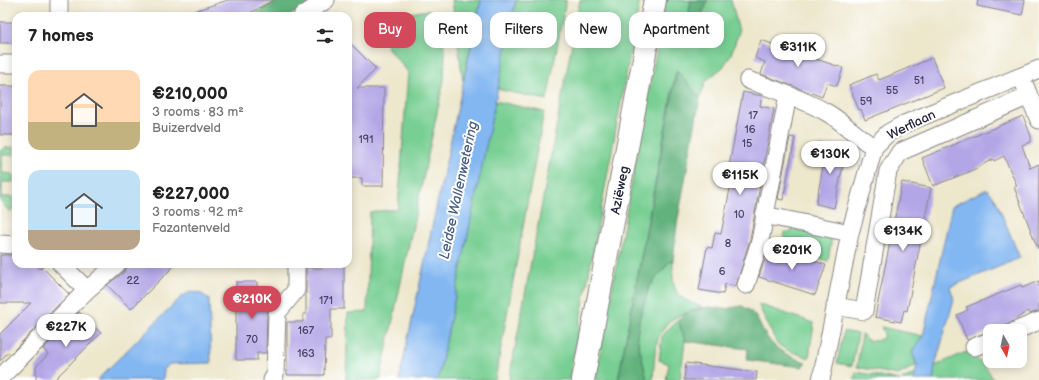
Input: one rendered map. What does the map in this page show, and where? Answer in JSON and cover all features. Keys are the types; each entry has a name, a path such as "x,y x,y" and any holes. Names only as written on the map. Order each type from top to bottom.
{"main road":[{"name":"Aziëweg","path":"583,380 655,0"}],"street":[{"path":"59,0 59,12"},
{"path":"308,12 326,0"},
{"path":"0,64 12,64"},
{"name":"Werflaan","path":"821,380 850,233 874,146 888,133 904,124 1039,69"},
{"path":"1021,76 1039,120"},
{"path":"748,80 788,95 826,112 860,139 874,146"},
{"path":"746,285 760,241 788,95"},
{"path":"835,306 864,311 888,171 900,152 1029,96"},
{"path":"764,215 850,233"},
{"path":"0,244 12,244"},
{"path":"65,268 87,290"},
{"path":"4,377 87,290 112,268"},
{"path":"272,380 275,375 277,313 296,290 296,268"},
{"path":"1027,326 1039,321"}],"green space":[{"path":"279,0 317,0 296,12 256,12"},
{"path":"452,0 481,0 478,12 454,12"},
{"path":"516,0 566,0 557,47 557,12 513,12"},
{"path":"580,0 640,0 638,12 629,12 629,48 631,48 569,380 509,380 571,48 621,48 621,12 578,12"},
{"path":"666,0 691,0 689,12 664,12"},
{"path":"691,0 707,0 703,12 689,12"},
{"path":"707,0 731,0 739,32 731,54 723,67 706,81 700,98 676,71 618,380 595,380 657,48 724,48 724,12 702,12 706,8"},
{"path":"428,10 432,12 424,12 424,48 444,48 444,80 380,380 346,380 348,313 367,312 370,212 398,209 408,72 388,48 416,48 416,12"},
{"path":"459,48 470,48 463,81"},
{"path":"506,48 557,48 547,100 497,89"},
{"path":"677,70 700,98 677,224 673,261 669,262 649,287 639,320 637,337 647,380 618,380"},
{"path":"495,101 544,112 495,380 438,380"},
{"path":"12,147 12,155 2,155 2,173 12,174 12,182 2,182 2,197 12,197 12,210 10,212 0,201 0,151 4,148"},
{"path":"792,229 832,237 828,261 782,246 785,232 791,233"},
{"path":"673,261 673,279 677,292 686,300 702,307 676,317 668,322 659,337 655,353 653,380 647,380 637,337 639,320 649,287 669,262"},
{"path":"758,304 814,323 809,358 787,350 777,344"},
{"path":"742,306 755,316 771,342 779,350 789,356 806,362 802,367 747,360 748,349 685,341 678,319 690,311 708,307 724,309"},
{"path":"678,319 685,341 680,380 666,380 669,364 659,360 662,336"},
{"path":"881,327 923,336 912,352 917,365 898,375 857,367 862,334 867,340 876,341 883,338 884,333"},
{"path":"844,331 858,334 852,366 837,363"},
{"path":"966,352 983,365 983,368 987,368 993,380 933,380 935,366"},
{"path":"856,372 900,380 854,380"},
{"path":"916,373 914,380 900,380"}],"water":[{"name":"Leidse Wallenwetering","path":"481,0 516,0 514,12 490,12 490,48 506,48 438,380 399,380 471,48 482,48 482,12 478,12"},
{"path":"987,189 995,198 1020,258 950,287 954,299 935,366 933,380 914,380 917,365 912,352 923,336 952,206"},
{"path":"190,292 200,293 209,299 211,363 169,364 164,370 163,380 97,380 181,297"}],"building":[{"path":"228,0 274,0 252,12 191,12"},
{"path":"978,0 1025,0 1022,15 977,6"},
{"path":"0,22 12,22 12,43 0,43"},
{"path":"761,40 789,50 791,44 818,53 816,59 843,68 837,86 827,83 822,97 761,74 765,62 755,58"},
{"path":"352,45 376,69 357,88 384,88 383,186 362,186 362,178 352,178"},
{"path":"932,58 944,88 865,120 861,109 859,110 849,85 876,74 879,80"},
{"path":"0,86 12,86 12,135 0,135"},
{"path":"743,92 762,96 760,106 774,109 750,239 736,286 725,284 723,294 699,290 707,247 712,248 715,233 721,234 732,179 727,177"},
{"path":"1023,116 1031,136 1031,142 1022,145 1030,168 1039,164 1038,249 1014,187 1017,186 1004,156 994,161 993,159 971,171 933,186 922,158"},
{"path":"790,137 795,138 783,200 778,199"},
{"path":"820,146 846,151 834,208 816,204 824,161 817,160"},
{"path":"902,182 931,188 907,311 904,310 901,322 875,317"},
{"path":"769,246 826,265 815,295 759,277"},
{"path":"0,255 12,255 12,268 43,268 69,294 10,354 8,352 0,361 0,334 31,303 0,303"},
{"path":"126,268 172,268 131,309 107,285 124,272"},
{"path":"306,268 344,268 344,309 331,309 331,339 325,339 324,375 287,375 287,322 303,322 303,314 306,314"},
{"path":"1039,281 1039,311 1030,314 1028,311 1009,324 983,324 983,334 967,340 957,315 968,310 966,307 1021,285 1022,288"},
{"path":"236,282 257,282 257,290 274,290 274,301 267,313 266,353 257,353 257,360 236,360"},
{"path":"79,312 101,333 54,380 36,380 36,367 48,354 43,349"},
{"path":"686,363 757,372 756,380 684,380"}]}
